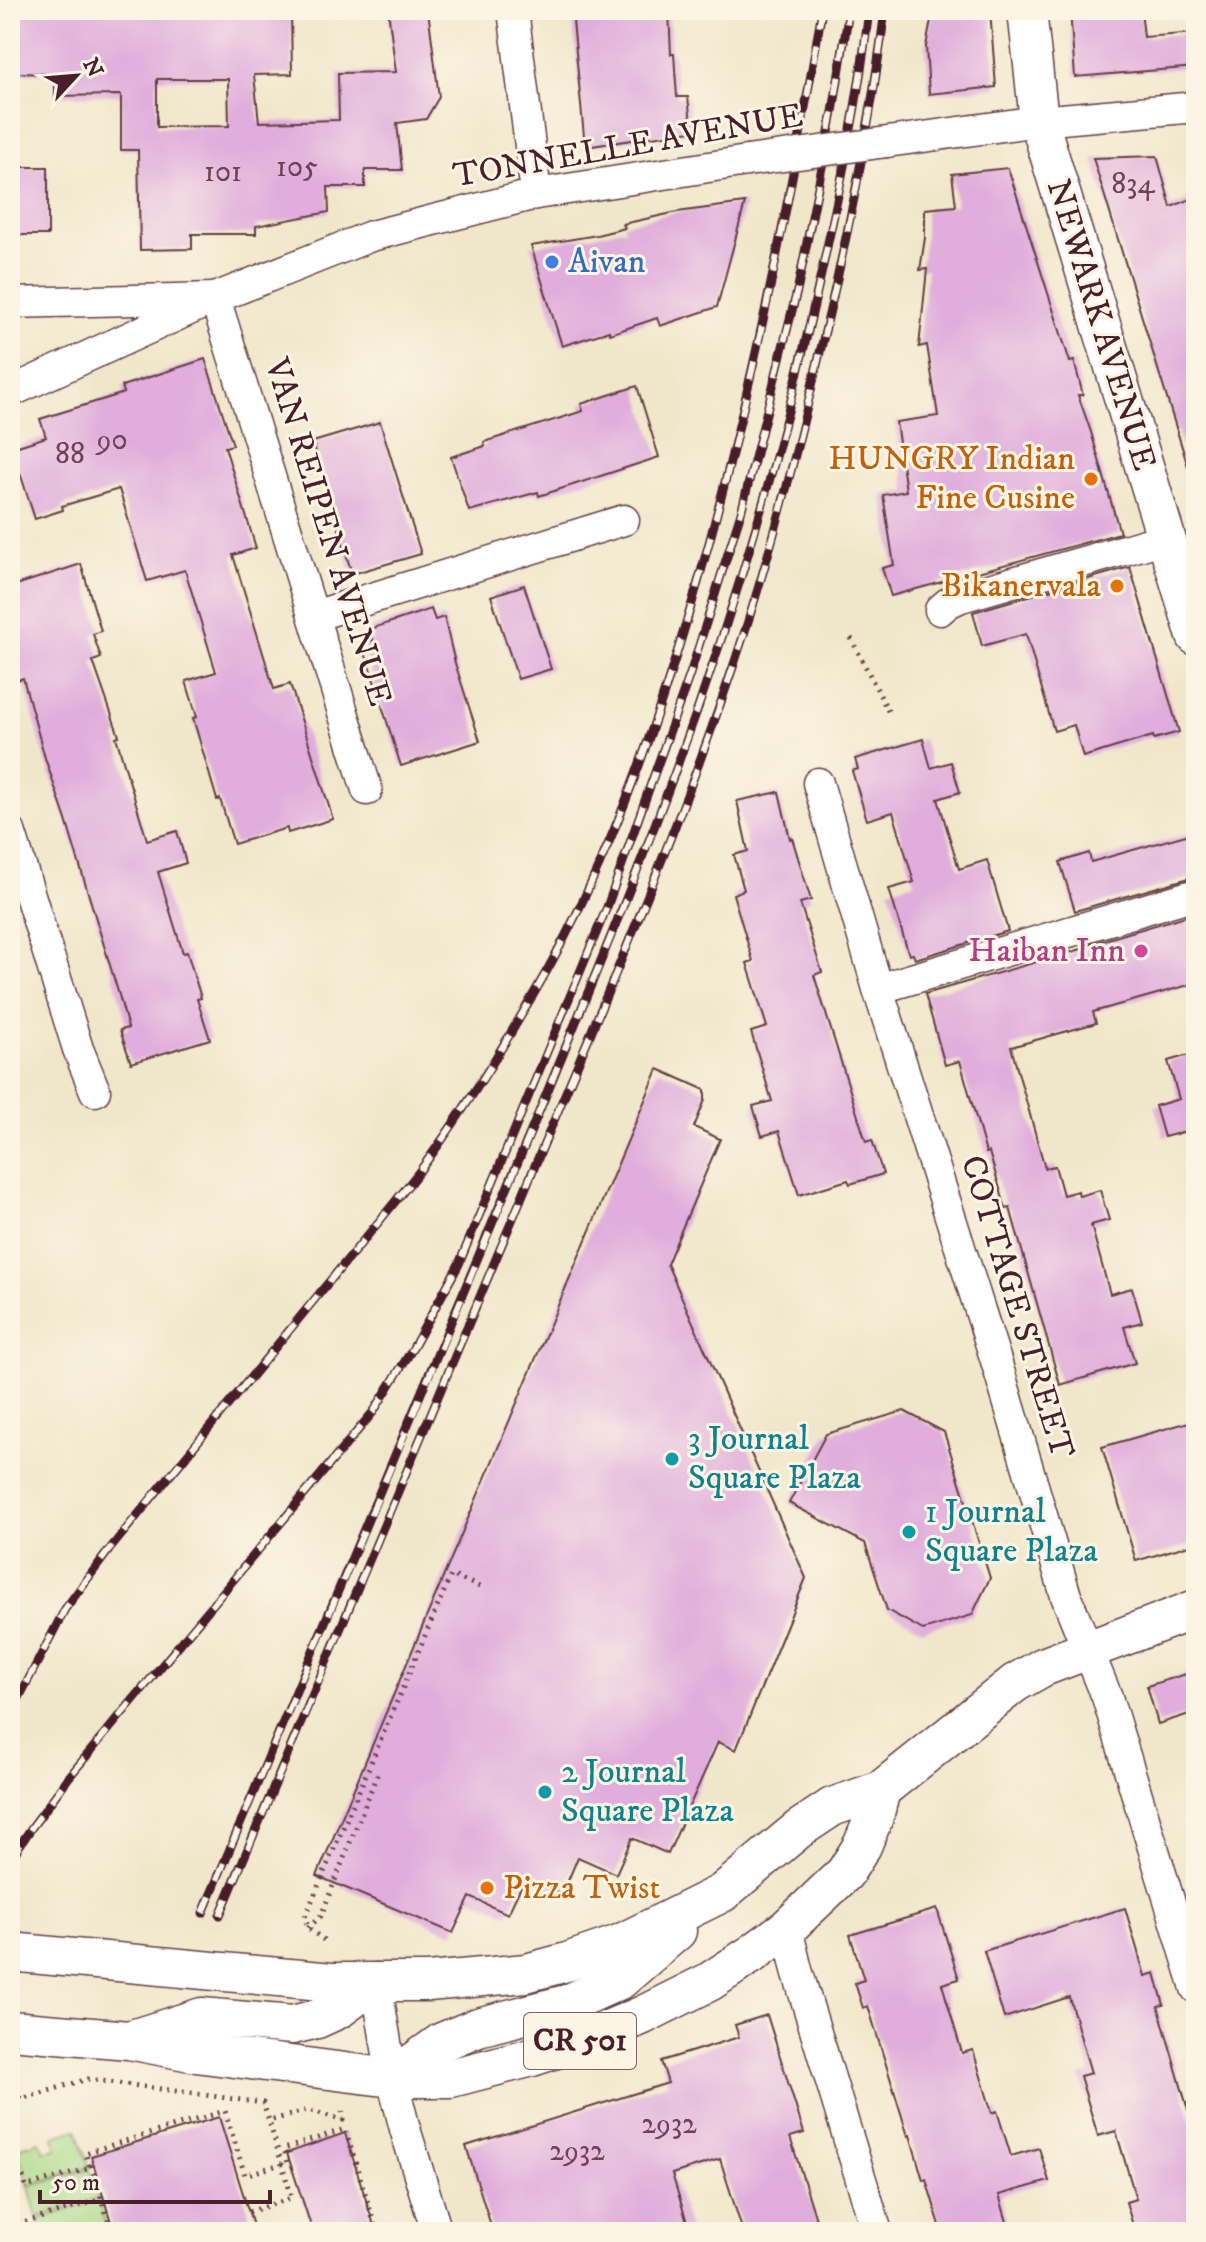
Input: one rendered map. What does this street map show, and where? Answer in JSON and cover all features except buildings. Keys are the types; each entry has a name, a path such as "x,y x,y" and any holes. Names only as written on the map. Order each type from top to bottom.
{"main road":[{"name":"NEWARK AVENUE","path":"1027,10 1039,121 1196,636"},
{"name":"CR 501","path":"10,1952 332,1982 428,1982 526,1973 567,1962 619,1944 722,1893 799,1829 832,1807 881,1790 1015,1683 1043,1667 1196,1609"},
{"name":"CR 501","path":"20,2038 129,2040 196,2053 392,2078 451,2078 532,2057 643,2015 709,1982 787,1928 845,1873 868,1831 881,1790"},
{"path":"392,2078 442,2042 478,2027 558,2007 620,1980 722,1893"},
{"path":"129,2040 202,2017 292,2025 339,2009 376,1982"}],"street":[{"path":"513,10 536,194"},
{"name":"TONNELLE AVENUE","path":"10,392 215,298 371,236 536,194 1039,121 1196,107"},
{"path":"10,303 215,298"},
{"name":"VAN REIPEN AVENUE","path":"215,298 367,790"},
{"path":"314,616 624,520"},
{"path":"940,610 961,597 1166,538"},
{"name":"COTTAGE STREET","path":"818,783 878,989 997,1364 1066,1596 1107,1697 1196,1988"},
{"path":"10,831 78,1049 95,1091"},
{"path":"878,989 1196,894"},
{"path":"787,1928 877,2232"},
{"path":"376,1982 392,2078 437,2232"}],"path":[{"path":"851,638 889,713"},
{"path":"324,1940 308,1928 305,1917 451,1575 480,1587"},
{"path":"308,1928 321,1916 378,1772"},
{"path":"10,2078 13,2077 21,2099 88,2079 263,2103 292,2198 249,2212"},
{"path":"269,2121 308,2110 343,2120 342,2108"},
{"path":"10,2192 90,2168 85,2153 225,2111 245,2175 288,2162 284,2149 345,2129 377,2232"},
{"path":"88,2152 112,2232"},
{"path":"10,2176 22,2173 26,2187"},
{"path":"10,2227 102,2199"}],"green space":[{"path":"77,2129 89,2167 28,2185 17,2148 40,2141 44,2152 57,2149 54,2136"},
{"path":"89,2169 98,2198 37,2217 29,2187"},
{"path":"99,2201 108,2230 42,2232 39,2219"}],"railway":[{"path":"10,1715 65,1609 109,1550 394,1204 451,1128 540,983 590,886 650,735 684,631 718,509 768,296 822,10"},
{"path":"10,1860 69,1777 374,1411 459,1264 607,907 690,674 742,509 798,287 833,112 849,10"},
{"path":"203,1913 541,1107 696,715 775,462 807,334 849,141 869,10"},
{"path":"220,1915 606,997 665,853 719,708 774,536 827,324 864,145 885,10"}],"place":[{"name":"Aivan","path":"552,262"},
{"name":"HUNGRY Indian Fine Cusine","path":"1091,479"},
{"name":"Bikanervala","path":"1117,586"},
{"name":"Haiban Inn","path":"1141,951"},
{"name":"3 Journal Square Plaza","path":"672,1459"},
{"name":"1 Journal Square Plaza","path":"909,1532"},
{"name":"2 Journal Square Plaza","path":"545,1792"},
{"name":"Pizza Twist","path":"487,1888"}]}
